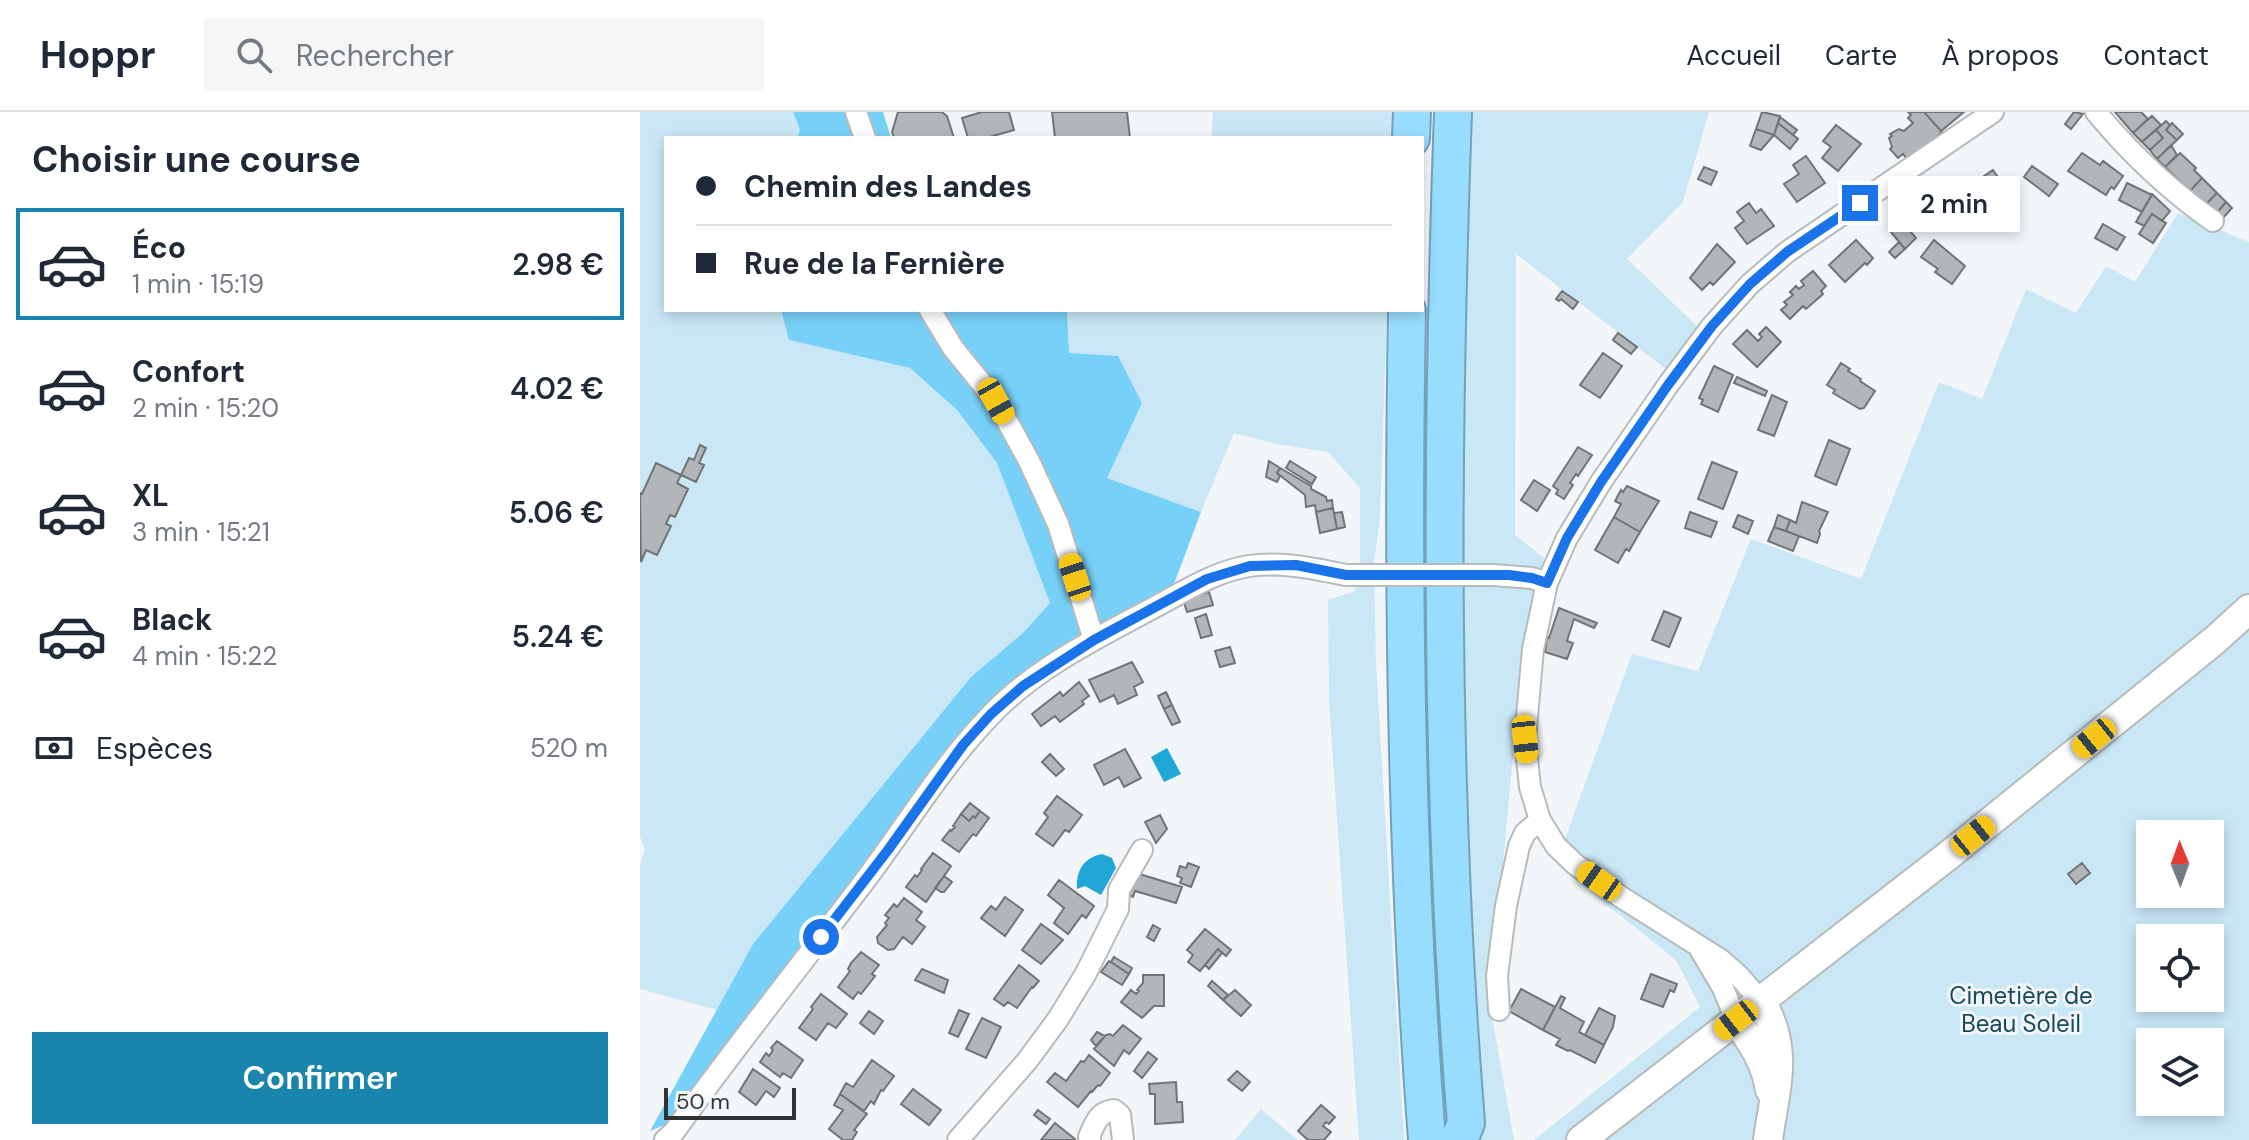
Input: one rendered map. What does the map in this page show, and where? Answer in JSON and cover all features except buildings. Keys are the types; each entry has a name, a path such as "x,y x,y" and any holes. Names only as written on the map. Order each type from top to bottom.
{"highway":[{"path":"1411,136 1412,112"},
{"path":"1440,112 1431,446 1433,663 1440,923 1456,1140"},
{"path":"1453,112 1446,308 1445,460 1451,861 1466,1123 1456,1140"},
{"path":"1407,312 1405,672 1412,922 1427,1140"}],"main road":[{"path":"1581,1140 1949,855 2215,640 2249,609"},
{"path":"1761,1001 1775,1030 1780,1061 1768,1140"},
{"path":"1736,1020 1765,1068 1772,1109"}],"street":[{"path":"856,112 864,136"},
{"path":"1761,1001 1721,960 1576,865 1556,846 1540,820 1530,787 1525,739 1533,649 1547,583 1567,538 1601,482 1712,326 1750,284 1787,252 1993,112"},
{"path":"2096,112 2122,144 2184,201 2213,221"},
{"path":"931,312 953,348 996,401 1029,461 1058,524 1094,640"},
{"path":"665,1140 873,870 963,745 991,714 1023,686 1094,640 1207,579 1250,566 1296,565 1346,575 1493,575 1532,578 1547,583"},
{"path":"1499,1010 1497,976 1506,906 1519,846 1525,833 1540,820"},
{"path":"958,1140 1027,1061 1058,1019 1085,975 1118,909 1119,890 1142,850"},
{"path":"1699,948 1723,988 1736,1020"},
{"path":"1090,1140 1096,1119 1104,1111 1114,1110 1120,1115 1123,1140"}],"green space":[{"path":"640,112 793,112 800,130 798,136 664,136 664,312 782,312 789,340 910,368 957,410 997,463 1050,603 1024,632 971,677 753,944 717,1010 640,989 640,864 645,849 640,837"},
{"path":"1213,112 1395,112 1393,136 1211,136"},
{"path":"1465,112 1709,112 1683,202 1627,259 1698,327 1666,369 1516,254 1515,535 1544,558 1523,647 1490,1005 1514,1140 1480,1140 1466,947 1459,563"},
{"name":"Cimetière de Beau Soleil","path":"2178,213 2249,242 2249,1140 1534,1140 1700,1007 1676,960 1556,864 1632,654 1698,671 1751,539 1861,579 1939,382 1982,399 2026,289 2076,313 2106,266 2135,282"},
{"path":"1067,312 1387,312 1380,519 1374,561 1376,663 1404,1140 1359,1140 1329,701 1328,600 1355,591 1360,559 1360,488 1328,452 1234,433 1201,512 1107,478 1069,353"},
{"path":"1261,1109 1298,1140 1235,1140"}],"shaded area":[{"path":"793,112 883,112 890,136 798,136 800,130"},
{"path":"782,312 1067,312 1069,353 1118,356 1142,403 1107,478 1201,512 1174,584 1071,639 973,719 674,1121 650,1131 753,944 971,677 1024,632 1050,603 997,463 957,410 910,368 789,340"},
{"path":"1167,748 1181,774 1164,782 1151,757"},
{"path":"1102,854 1112,858 1116,868 1101,895 1085,886 1077,889 1082,866"}],"route":[{"path":"821,937 963,745 991,714 1023,686 1094,640 1207,579 1250,566 1296,565 1346,575 1509,575 1547,583 1567,538 1601,482 1712,326 1750,284 1787,252 1860,203"}]}
